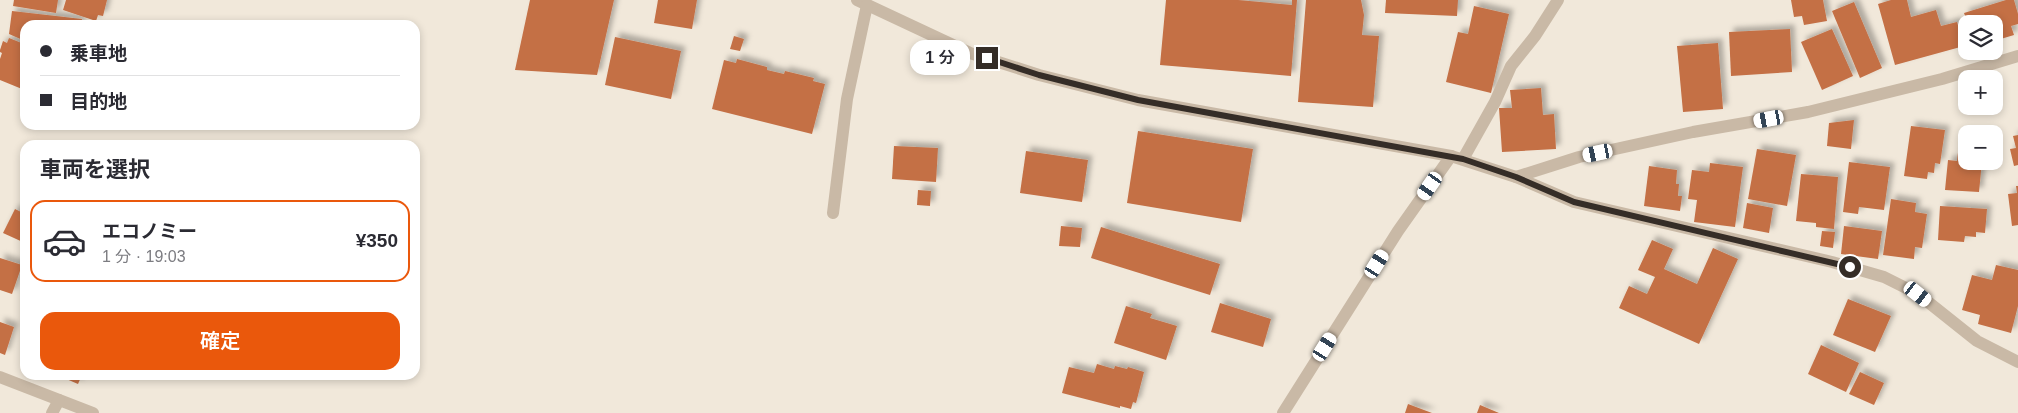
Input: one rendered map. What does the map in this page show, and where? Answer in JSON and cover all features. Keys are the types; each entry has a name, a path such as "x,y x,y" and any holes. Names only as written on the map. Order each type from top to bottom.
{"street":[{"path":"1283,413 1398,231 1457,157 1495,102 1511,66 1535,36 1558,0"},
{"path":"834,212 847,99 862,2 970,53 1039,75 1138,100 1457,157 1516,177 1574,202 1832,262 1884,277 1918,294 1977,341 2018,362"},
{"path":"1516,177 1588,155 1693,132 1808,112 1942,79 2018,56"},
{"path":"0,377 93,413"},
{"path":"52,413 59,400"}],"building":[{"path":"14,0 58,0 56,13 13,6"},
{"path":"66,0 107,0 103,16 98,15 96,20 63,10"},
{"path":"530,0 614,0 597,75 515,70"},
{"path":"658,0 697,0 692,29 654,23"},
{"path":"1166,0 1238,0 1292,5 1292,0 1297,0 1291,76 1160,65"},
{"path":"1306,0 1361,0 1364,15 1362,35 1379,36 1373,107 1298,102"},
{"path":"1386,0 1458,0 1457,16 1385,13"},
{"path":"1791,0 1823,0 1827,21 1804,25 1802,16 1794,17"},
{"path":"1891,0 1907,0 1911,17 1936,10 1941,26 1957,22 1958,48 1895,65 1878,4"},
{"path":"2006,0 2014,0 2018,14 2018,24 2011,26 2014,35 2003,38 2003,15 1965,15 1964,13"},
{"path":"1854,2 1882,68 1860,78 1832,11"},
{"path":"1474,6 1509,14 1491,93 1446,82 1458,32 1468,34"},
{"path":"12,11 82,19 20,20 20,39 9,34"},
{"path":"1790,29 1792,72 1731,76 1729,32"},
{"path":"1832,29 1853,76 1822,90 1801,42"},
{"path":"734,36 744,39 740,51 730,49"},
{"path":"615,37 681,51 671,99 605,85"},
{"path":"9,38 20,42 20,88 0,80 0,59 2,53 0,50 3,41 7,43"},
{"path":"1718,43 1723,109 1683,112 1677,46"},
{"path":"737,59 767,67 767,70 784,74 785,71 814,78 813,81 825,84 812,134 712,109 724,60 736,63"},
{"path":"1541,88 1543,115 1554,114 1556,149 1502,152 1499,108 1512,108 1510,90"},
{"path":"1854,120 1851,149 1827,146 1829,123"},
{"path":"1911,126 1945,130 1940,164 1935,163 1934,173 1928,172 1927,179 1904,176"},
{"path":"1138,131 1253,149 1241,222 1127,203"},
{"path":"2018,135 2018,165 2014,166 2010,149 2016,148 2013,136"},
{"path":"894,146 938,148 936,182 892,179"},
{"path":"1757,149 1796,155 1787,206 1748,199"},
{"path":"1026,151 1088,160 1082,202 1020,193"},
{"path":"1958,152 1958,170 1981,170 1979,192 1945,190 1948,160 1957,161"},
{"path":"1849,162 1890,167 1884,210 1859,207 1858,214 1843,212"},
{"path":"1710,163 1743,167 1735,227 1694,222 1697,200 1688,199 1692,170 1709,172"},
{"path":"1649,166 1677,170 1676,184 1679,184 1678,196 1682,196 1680,211 1644,206"},
{"path":"1801,174 1838,177 1834,229 1816,227 1816,223 1796,221"},
{"path":"2016,186 2018,186 2018,225 2012,226 2008,194 2017,193"},
{"path":"918,190 931,191 930,206 917,205"},
{"path":"1891,199 1916,203 1915,212 1927,214 1922,248 1915,247 1914,259 1883,255"},
{"path":"1747,203 1773,208 1769,233 1743,228"},
{"path":"1940,206 1987,209 1985,233 1976,232 1976,237 1965,236 1964,242 1938,240"},
{"path":"15,209 20,212 20,241 3,233"},
{"path":"1061,226 1082,228 1080,247 1059,246"},
{"path":"1844,226 1882,231 1878,259 1841,254"},
{"path":"1101,227 1220,264 1210,295 1091,258"},
{"path":"1822,231 1835,232 1833,248 1820,246"},
{"path":"1652,240 1673,249 1664,269 1697,284 1713,248 1738,259 1699,344 1619,308 1629,286 1647,294 1655,277 1638,270"},
{"path":"0,258 20,264 20,271 12,294 0,290"},
{"path":"1996,265 2018,270 2018,306 2011,333 1978,324 1980,315 1962,310 1972,275 1992,280"},
{"path":"1848,299 1891,316 1875,352 1833,335"},
{"path":"1220,303 1271,319 1263,347 1211,332"},
{"path":"1126,306 1152,314 1150,318 1177,326 1166,360 1114,343"},
{"path":"0,322 14,327 5,355 0,353"},
{"path":"1821,345 1859,363 1846,392 1808,374"},
{"path":"1097,364 1114,369 1115,366 1127,369 1128,367 1144,372 1136,403 1133,402 1131,409 1120,406 1120,408 1062,393 1069,367 1094,373"},
{"path":"1860,372 1884,383 1874,405 1849,394"},
{"path":"69,380 80,380 78,384"},
{"path":"1408,404 1432,413 1405,413"},
{"path":"1480,405 1499,413 1477,413"}],"route":[{"path":"987,58 1039,75 1138,100 1451,156 1516,177 1574,202 1850,267"}]}
